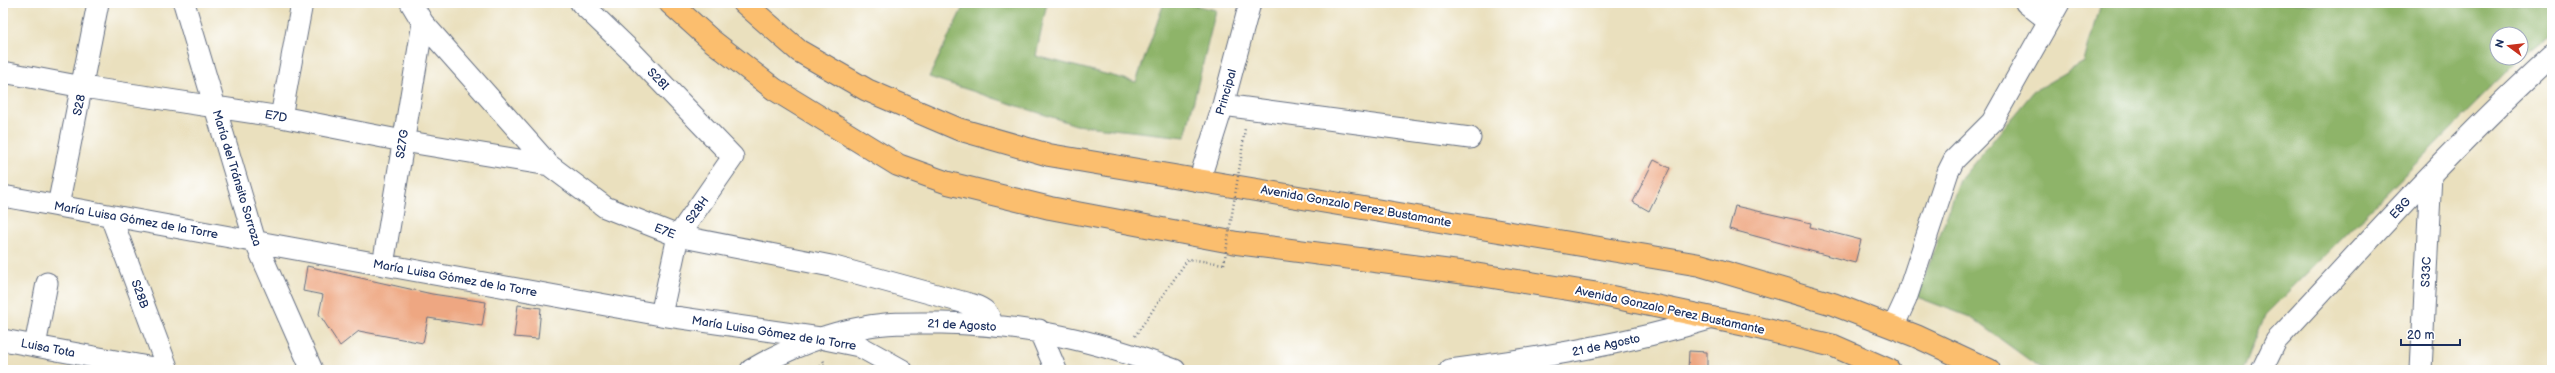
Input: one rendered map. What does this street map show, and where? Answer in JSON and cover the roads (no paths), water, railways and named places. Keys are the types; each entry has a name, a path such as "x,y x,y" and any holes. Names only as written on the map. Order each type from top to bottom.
{"main road":[{"name":"Avenida Gonzalo Perez Bustamante","path":"670,3 711,40 774,89 898,165 948,183 1050,208 1237,244 1474,274 1593,293 1713,318 1834,346 1889,370"},
{"name":"Avenida Gonzalo Perez Bustamante","path":"744,3 799,51 867,90 958,129 1049,155 1700,265 1833,304 1894,327 1989,370"}],"street":[{"name":"S28","path":"58,206 83,87 98,3"},
{"name":"María del Tránsito Sorroza","path":"184,3 255,241 312,370"},
{"path":"281,117 302,3"},
{"name":"E7E","path":"411,3 423,23 549,165 605,207 678,236 831,266 973,305 984,309 990,316 993,326"},
{"name":"S28I","path":"581,3 633,53 733,157"},
{"path":"2026,3 2049,21"},
{"path":"1894,327 1906,299 1948,172 1954,160 1992,122 2059,3"},
{"name":"Principal","path":"1199,181 1223,105 1247,4"},
{"name":"S27G","path":"383,264 423,23"},
{"name":"E8G","path":"2262,370 2276,341 2431,175 2511,93 2552,56"},
{"name":"E7D","path":"3,72 83,87 281,117 403,141 549,165"},
{"path":"1223,105 1470,138"},
{"name":"S28H","path":"661,315 678,236 733,157"},
{"name":"S33C","path":"2422,370 2431,175"},
{"name":"María Luisa Gómez de la Torre","path":"3,196 111,217 255,241 661,315 820,338 859,346 902,370"},
{"name":"S28B","path":"111,217 168,370"},
{"path":"35,346 46,283"},
{"name":"21 de Agosto","path":"1450,370 1544,358 1596,348 1661,334 1713,318"},
{"name":"21 de Agosto","path":"751,370 770,359 820,338 864,326 905,322 993,326 1039,330 1125,352 1175,370"},
{"path":"1039,330 1056,370"},
{"name":"Luisa Tota","path":"3,340 164,370"}]}
